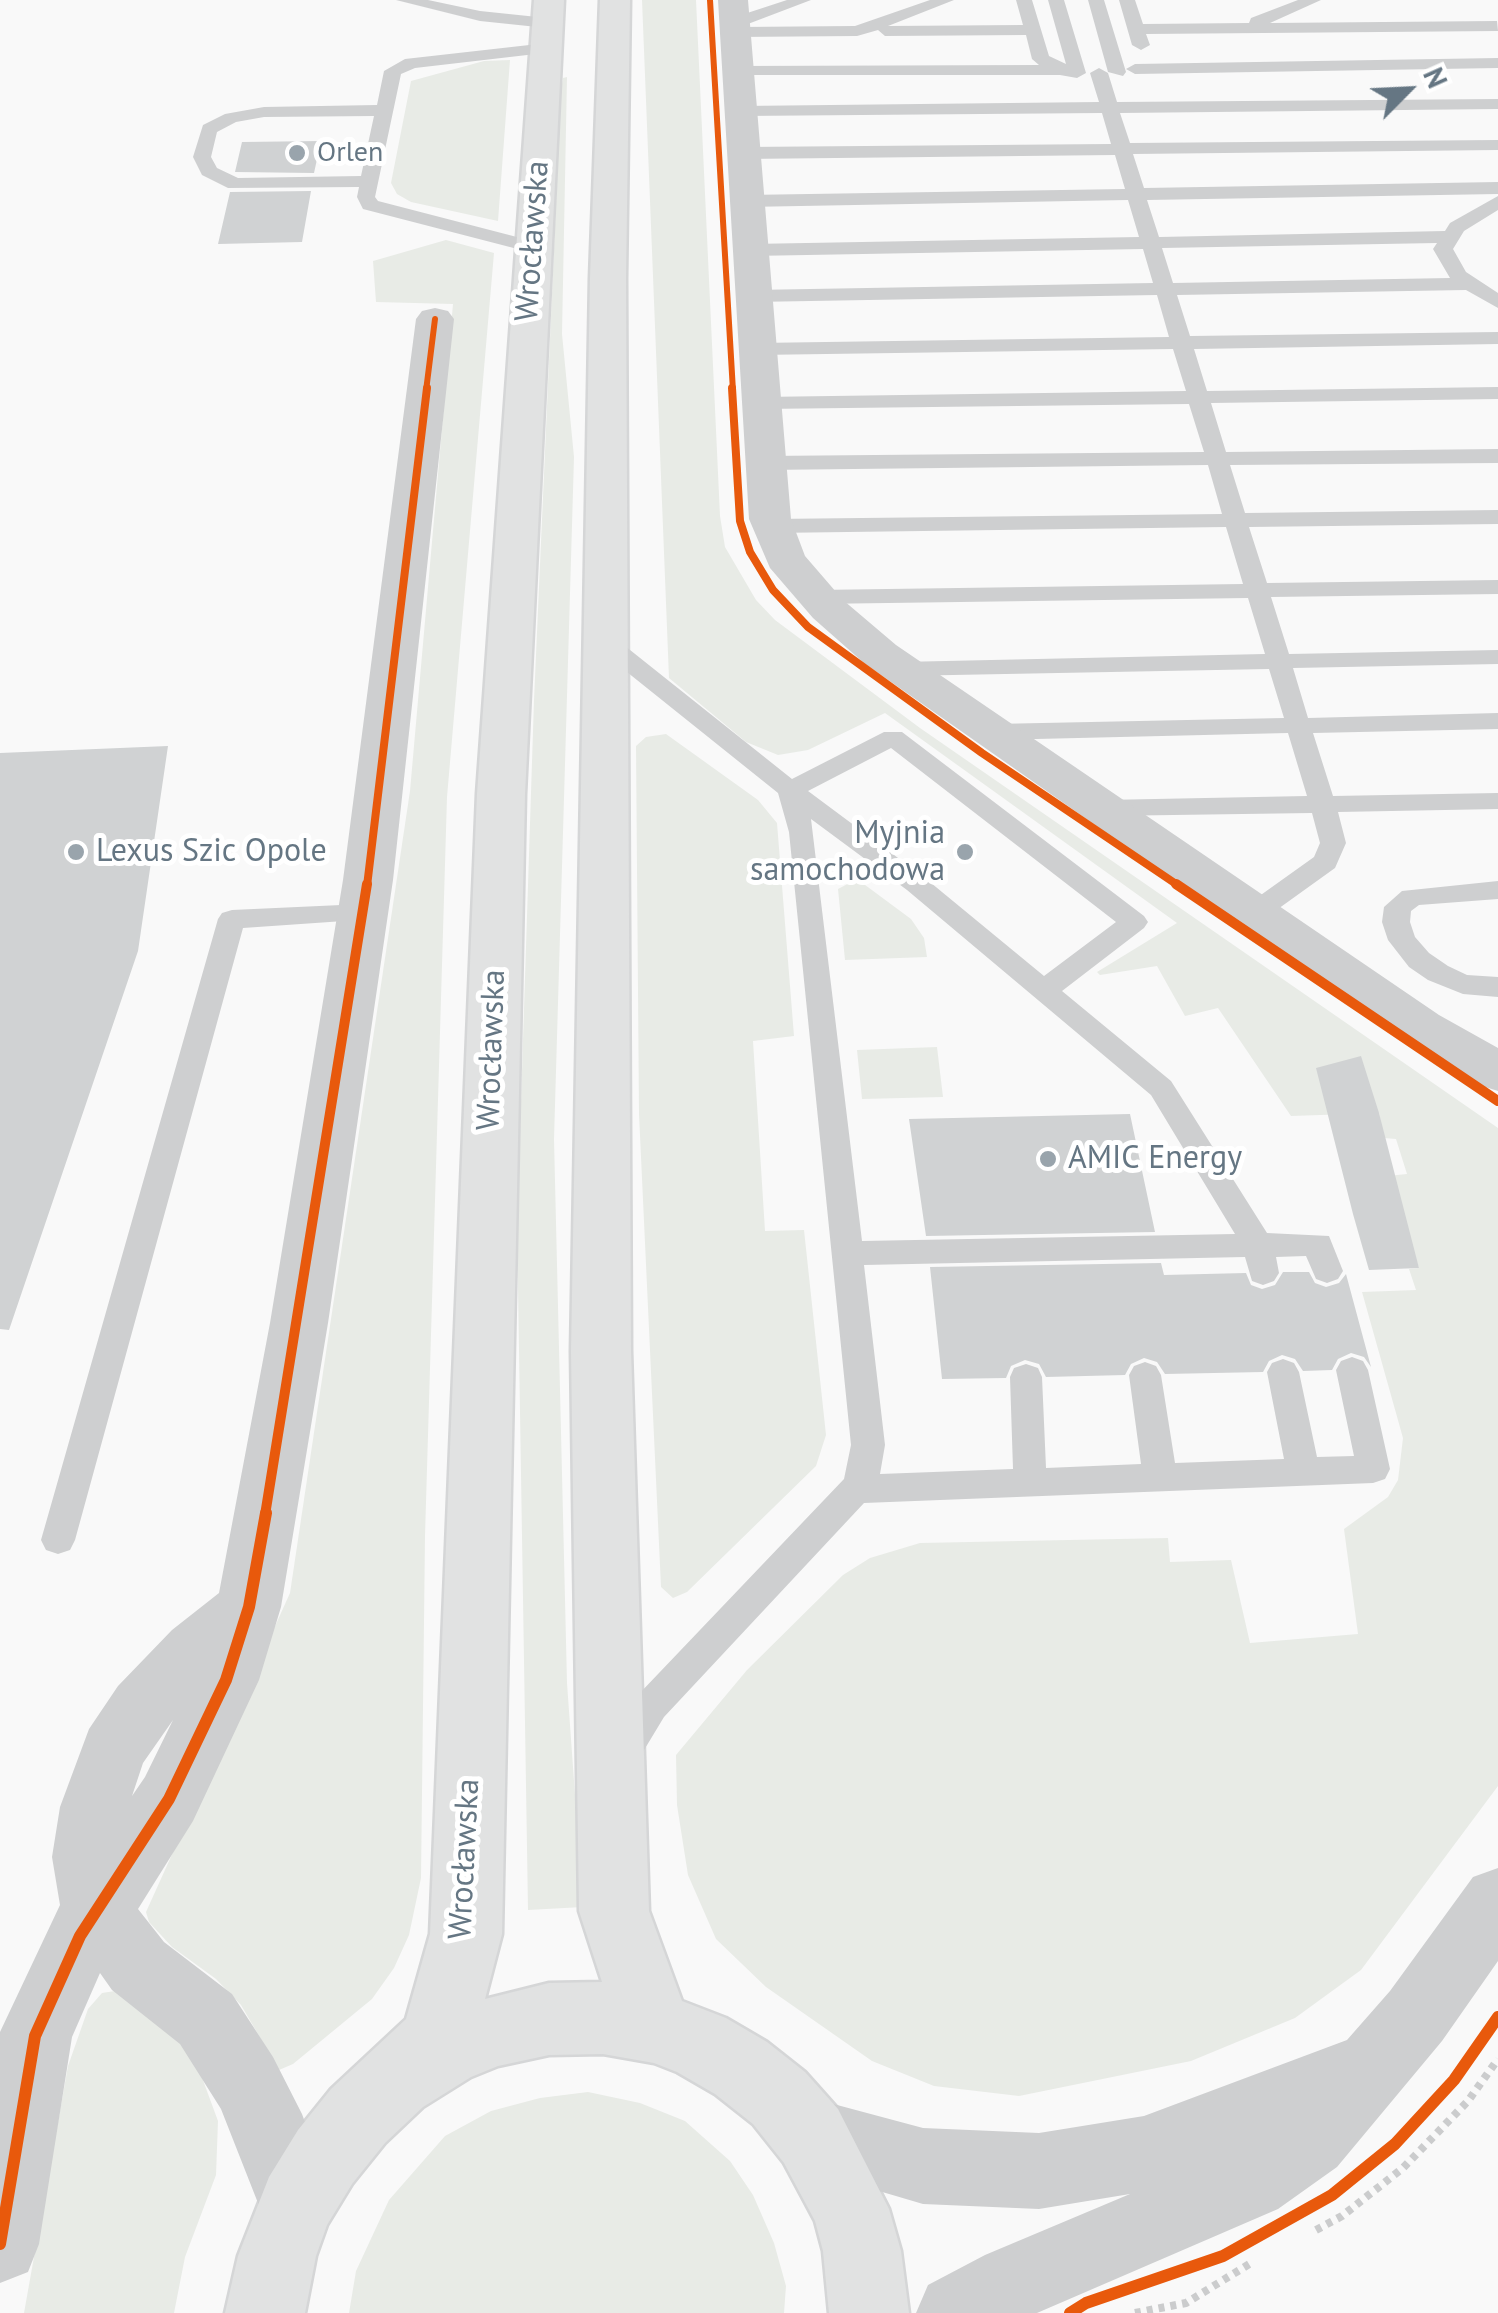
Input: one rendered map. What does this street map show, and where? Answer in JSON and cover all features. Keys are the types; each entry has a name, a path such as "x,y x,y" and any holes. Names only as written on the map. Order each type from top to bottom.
{"main road":[{"path":"616,0 608,278 601,1351 614,1911 654,2027"},
{"path":"548,24 570,50 598,61 615,79"},
{"name":"Wrocławska","path":"398,2081 437,2039 466,1934 501,794 548,24"},
{"path":"265,2313 277,2256 296,2204 325,2157 358,2116 398,2081 445,2051 496,2030 550,2019 603,2018 654,2027 700,2044 741,2068 779,2098 811,2136 850,2209 862,2251 869,2313"}],"street":[{"path":"736,47 765,462 772,526 785,560 816,597 900,668 1421,1028 1498,1072"},
{"path":"0,2244 35,2036 80,1936 170,1799 226,1680 249,1607 296,1341 363,913 435,319"},
{"path":"956,2313 1013,2284 1251,2182 1310,2140 1460,1958 1498,1901"},
{"path":"96,1912 138,1966 206,2019 248,2082 275,2141 296,2204"},
{"path":"811,2136 923,2166 1038,2172 1144,2154 1370,2068"}],"lane":[{"path":"404,0 480,16 548,24"},
{"path":"736,47 803,0"},
{"path":"857,31 946,0"},
{"path":"1024,0 1041,59 1097,71 1144,60 1127,0"},
{"path":"1056,0 1097,71 1332,843 1326,862 1254,913"},
{"path":"1096,0 1097,71"},
{"path":"1240,28 1313,0"},
{"path":"1485,7 1497,27"},
{"path":"532,247 370,205 366,197 390,79 401,66 503,50 548,24"},
{"path":"1136,29 1497,27"},
{"path":"736,47 857,31 1031,30"},
{"path":"736,47 1097,71 1498,63"},
{"path":"736,47 1108,108 1498,104"},
{"path":"370,180 235,184 209,171 202,158 209,129 232,118 264,112 384,110"},
{"path":"743,154 1498,144"},
{"path":"746,201 1498,188"},
{"path":"1498,202 1473,215 1448,237 1443,248 1447,260 1466,284 1498,302"},
{"path":"750,250 1448,237"},
{"path":"753,296 1466,284"},
{"path":"757,349 1498,338"},
{"path":"761,403 1498,393"},
{"path":"765,462 1498,456"},
{"path":"772,526 1498,518"},
{"path":"816,597 1498,587"},
{"path":"606,643 1046,989 1161,1088 1260,1259"},
{"path":"900,668 1498,657"},
{"path":"994,732 1498,721"},
{"path":"790,790 892,737 1134,922 1046,989"},
{"path":"610,1772 652,1706 864,1476 868,1445 850,1253 802,832 790,790"},
{"path":"1104,808 1498,801"},
{"path":"1498,890 1412,897 1398,907 1396,922 1402,940 1419,960 1438,973 1464,984 1498,987"},
{"path":"58,1540 232,919 363,913"},
{"path":"850,1253 1016,1264 1322,1257"},
{"path":"856,1489 1374,1470 1352,1370"},
{"path":"1282,1372 1303,1472"},
{"path":"1145,1375 1160,1478"},
{"path":"1026,1377 1030,1482"}],"shaded area":[{"path":"642,0 696,0 720,516 725,547 756,600 775,620 920,728 1498,1128 1498,1786 1361,1970 1295,2018 1191,2061 1019,2096 934,2086 872,2061 766,1987 716,1939 688,1875 677,1805 676,1755 747,1670 843,1575 870,1558 920,1543 1168,1538 1170,1562 1231,1560 1250,1643 1358,1634 1344,1529 1388,1497 1398,1480 1403,1438 1362,1292 1416,1290 1409,1269 1419,1268 1387,1176 1407,1174 1396,1139 1384,1138 1379,1113 1291,1116 1218,1008 1185,1016 1157,966 1100,975 1097,972 1177,923 885,713 808,750 778,755 746,742 669,678"},
{"path":"510,60 498,221 411,202 397,194 391,183 411,81 484,61"},
{"path":"567,77 562,334 574,457 554,1139 567,1683 583,1907 528,1910 517,1225 534,700 561,90 563,78"},
{"path":"446,240 494,253 447,797 425,1536 421,1878 409,1935 394,1968 372,1999 293,2064 279,2070 241,2005 216,1979 172,1947 149,1922 146,1912 290,1593 410,791 453,304 376,302 373,261"},
{"path":"666,734 758,800 777,823 794,1036 753,1041 765,1231 804,1230 826,1435 816,1466 687,1592 673,1598 661,1587 639,1114 636,746 646,737"},
{"path":"857,879 911,919 924,938 927,957 845,960 838,889"},
{"path":"937,1047 943,1097 862,1099 857,1050"},
{"path":"115,1991 178,2039 197,2064 218,2121 216,2175 185,2257 174,2313 24,2313 68,2066 88,2009 102,1993"},
{"path":"588,2092 640,2103 685,2121 730,2161 753,2195 774,2243 786,2286 784,2313 349,2313 356,2271 389,2200 445,2136 491,2111 540,2098"}],"building":[{"path":"321,141 314,173 235,172 242,142"},
{"path":"311,191 302,242 218,244 230,192"},
{"path":"168,746 138,951 9,1330 0,1329 0,753"},
{"path":"1361,1056 1419,1268 1369,1270 1353,1214 1316,1068"},
{"path":"1130,1114 1155,1232 926,1236 909,1119"},
{"path":"1161,1263 1164,1275 1246,1273 1251,1285 1262,1289 1275,1285 1283,1272 1309,1272 1315,1283 1326,1287 1339,1283 1346,1274 1371,1367 1364,1357 1351,1353 1338,1359 1332,1370 1303,1371 1295,1359 1282,1355 1269,1361 1263,1372 1165,1374 1157,1362 1144,1358 1131,1364 1125,1375 1046,1377 1039,1364 1025,1360 1011,1366 1006,1378 942,1379 930,1267"}],"cycle path":[{"path":"710,0 740,521 750,552 773,590 808,627 982,753 1498,1101"},
{"path":"0,2244 35,2036 80,1936 169,1799 226,1680 249,1607 299,1323 368,880 435,319"},
{"path":"1070,2313 1086,2303 1223,2256 1332,2195 1395,2144 1454,2080 1498,2017"}],"place":[{"name":"Orlen","path":"297,153"},
{"name":"Lexus Szic Opole","path":"76,852"},
{"name":"Myjnia samochodowa","path":"965,852"},
{"name":"AMIC Energy","path":"1048,1159"}]}
